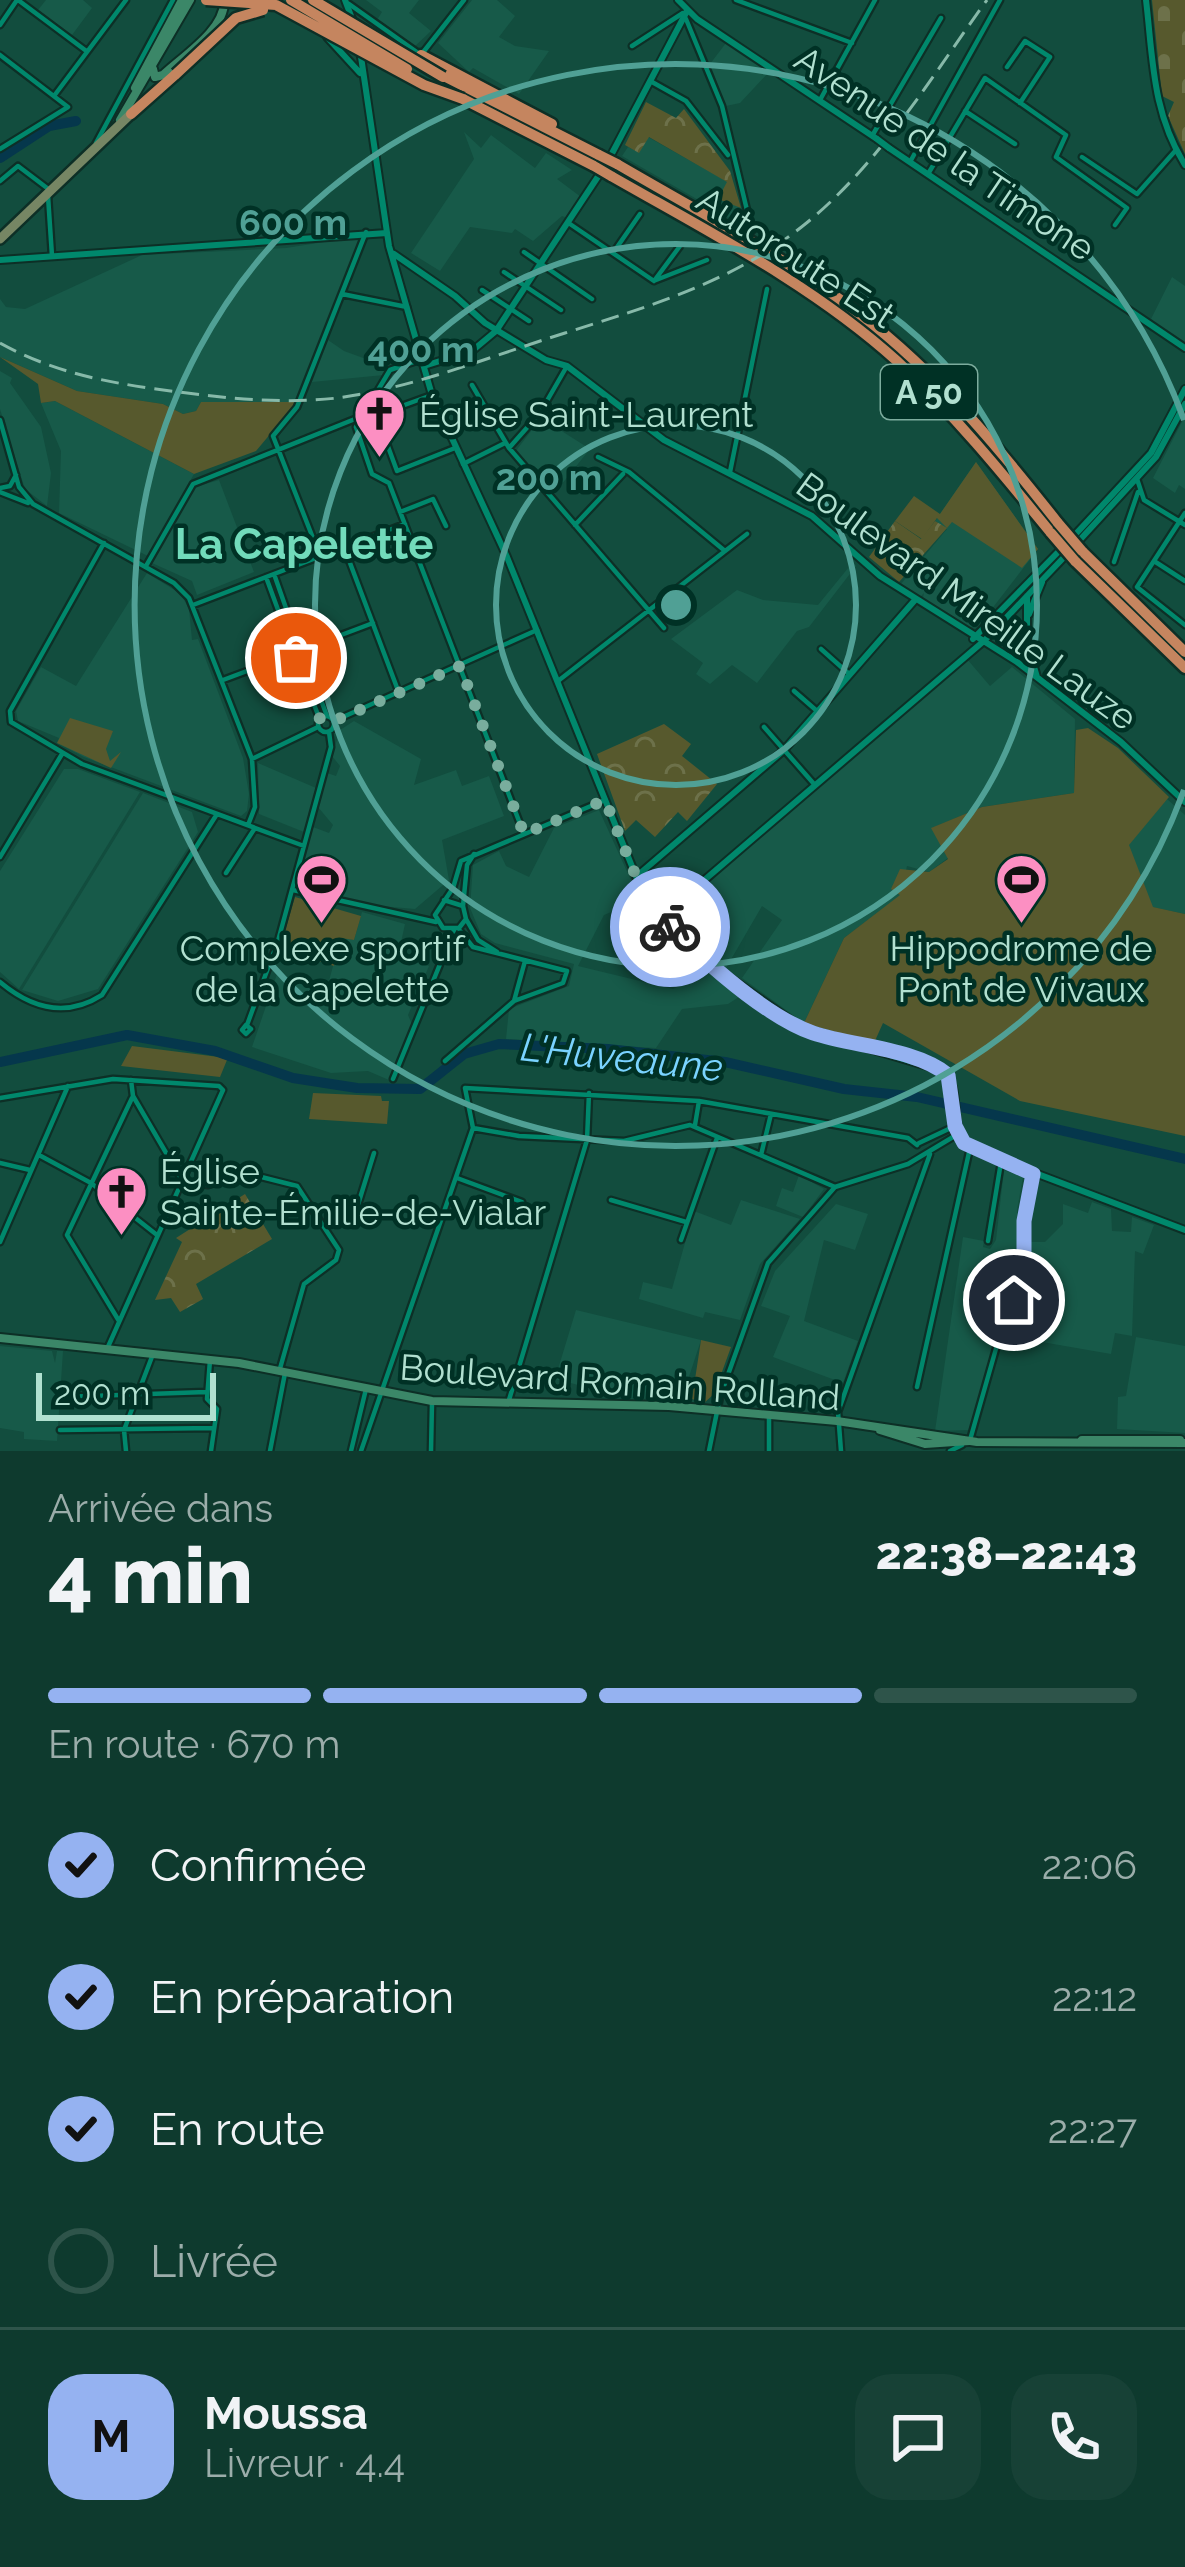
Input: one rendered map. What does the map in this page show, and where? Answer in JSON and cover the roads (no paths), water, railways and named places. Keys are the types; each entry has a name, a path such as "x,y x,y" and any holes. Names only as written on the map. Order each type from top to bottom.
{"highway":[{"path":"206,0 277,5 340,40"},
{"name":"Autoroute Est","path":"291,0 463,99 484,102 569,137 597,160"},
{"name":"Autoroute Est","path":"313,0 484,102 788,264 877,328 956,400 1078,556 1185,668"},
{"path":"327,0 443,77"},
{"path":"131,114 246,13 283,14 463,99"},
{"path":"422,55 542,115 569,137"},
{"name":"Autoroute Est","path":"1078,556 1185,652"}],"main road":[{"path":"113,132 182,0"},
{"path":"150,66 155,77 163,75 224,16 224,0"},
{"path":"0,239 246,0 264,1"},
{"path":"131,114 264,1"},
{"name":"Boulevard Romain Rolland","path":"0,1338 210,1360 432,1401 718,1410 837,1421 936,1445 1185,1442"}],"street":[{"path":"0,25 18,0 87,52"},
{"path":"54,97 124,3 115,0"},
{"path":"91,154 182,0"},
{"path":"347,2 422,55 464,0"},
{"path":"736,0 852,43"},
{"path":"820,101 875,0"},
{"path":"910,162 1000,0"},
{"path":"1146,0 1153,84 1185,165"},
{"path":"264,1 346,54 360,73"},
{"path":"347,2 391,252 432,395 537,630 636,877 660,918 705,960 797,1025 934,1066 951,1079 956,1125 970,1148 1185,1230"},
{"path":"683,6 722,106 731,160 752,231"},
{"path":"356,428 390,370 472,351 496,331 570,224 652,82 680,31 683,6"},
{"path":"632,46 683,6"},
{"name":"Avenue de la Timone","path":"683,6 1185,348"},
{"path":"874,138 941,18"},
{"path":"680,31 698,19"},
{"path":"1006,67 1025,41 1050,57 1021,103"},
{"path":"346,54 359,56"},
{"path":"0,55 68,107 0,148"},
{"path":"359,56 366,96"},
{"path":"928,174 986,78 1066,135 1056,157 1127,208 1115,225"},
{"path":"652,82 686,101 731,160"},
{"path":"965,111 1015,144"},
{"path":"718,141 726,135"},
{"path":"1082,157 1138,194 1176,151"},
{"path":"0,181 18,166 50,193 52,256"},
{"path":"613,253 640,214"},
{"path":"570,224 654,280"},
{"path":"320,556 273,436 297,407 366,232"},
{"path":"0,260 387,233"},
{"path":"654,280 680,246"},
{"name":"Boulevard Mireille Lauze","path":"391,252 496,331 567,366 664,440 812,515 864,564 975,640 1005,654 1121,742 1185,802"},
{"path":"524,252 592,298"},
{"path":"654,280 707,260"},
{"path":"396,268 409,264"},
{"path":"504,272 561,310"},
{"path":"729,475 767,289"},
{"path":"482,290 529,322"},
{"path":"342,294 407,307"},
{"path":"463,464 507,446 540,413 567,366"},
{"path":"472,385 507,446 664,628"},
{"path":"1167,432 1185,389"},
{"path":"356,428 432,395"},
{"path":"372,401 397,471"},
{"path":"975,640 1124,494 1185,404"},
{"path":"146,566 193,484 365,415"},
{"path":"0,421 16,475 33,504"},
{"path":"344,422 356,428 372,474 389,483 524,834"},
{"path":"389,483 397,471 455,448"},
{"path":"598,457 623,474"},
{"path":"575,525 629,472 725,551"},
{"path":"0,490 10,486 16,475"},
{"path":"1134,477 1144,500 1182,524"},
{"path":"660,918 1027,595 1134,477"},
{"path":"0,490 146,566 180,587 193,605 252,759 255,803 251,826 226,873"},
{"path":"1114,562 1138,492"},
{"path":"1124,494 1144,500"},
{"path":"400,512 433,499 446,526"},
{"path":"1185,513 1138,590 1185,625"},
{"path":"193,605 405,524"},
{"path":"558,681 747,534"},
{"path":"104,543 10,711 16,726 62,753 304,846"},
{"path":"344,547 399,693"},
{"path":"1154,561 1185,580"},
{"path":"247,1025 292,890 331,747 270,576"},
{"path":"1028,618 1041,576"},
{"path":"1027,595 1029,655 1039,680"},
{"path":"636,877 784,750 915,599"},
{"path":"223,680 373,622"},
{"path":"252,759 325,721 537,630"},
{"path":"820,649 850,676"},
{"path":"794,691 818,712"},
{"path":"325,721 329,732"},
{"path":"764,727 814,784"},
{"path":"0,857 62,753"},
{"path":"419,915 444,900 453,888 458,865 474,854 605,800"},
{"path":"0,982 21,998 52,1008 79,1007 102,995 217,814"},
{"path":"474,854 466,877 466,919 472,932 502,956"},
{"path":"458,865 466,877"},
{"path":"292,890 371,910 419,915 442,928 447,947"},
{"path":"444,900 463,906"},
{"path":"436,908 436,922"},
{"path":"393,1079 447,947 466,919"},
{"path":"442,928 456,929 473,947 567,971 562,982 514,1000 445,1061"},
{"path":"463,936 472,932"},
{"path":"514,1000 525,961"},
{"path":"131,1080 133,1096 182,1182"},
{"path":"0,1098 131,1080 223,1090 107,1349"},
{"path":"0,1242 68,1086"},
{"path":"361,1451 473,1128 465,1088 699,1101 908,1138 918,1149"},
{"path":"509,1400 587,1140 589,1094"},
{"path":"119,1321 67,1235 133,1096"},
{"path":"694,1127 699,1101"},
{"path":"761,1156 771,1114"},
{"path":"841,1451 837,1421 922,1173 932,1148 956,1125"},
{"path":"709,1451 765,1268 835,1187 908,1164 918,1149 956,1125"},
{"path":"473,1128 624,1141 694,1127 835,1187"},
{"path":"680,1240 717,1138"},
{"path":"918,1149 932,1148"},
{"path":"917,1388 970,1148"},
{"path":"356,1211 374,1153"},
{"path":"38,1155 92,1183 157,1235"},
{"path":"988,1241 1001,1162"},
{"path":"0,1163 32,1170"},
{"path":"908,1164 922,1173"},
{"path":"182,1182 208,1185 242,1172 297,1186 339,1250 336,1260 304,1284 282,1372 270,1451"},
{"path":"936,1445 966,1443 1007,1310 1025,1281 1024,1221 1033,1174"},
{"path":"457,1178 522,1202"},
{"path":"611,1201 686,1222"},
{"path":"126,1451 124,1430 152,1354"},
{"path":"210,1360 206,1392 217,1408 211,1451"},
{"path":"350,1451 366,1389"},
{"path":"62,1397 206,1392"},
{"path":"431,1451 432,1401"},
{"path":"769,1451 770,1415"},
{"path":"60,1430 214,1428"}],"waterway":[{"path":"0,158 49,126 76,121"},
{"name":"L'Huveaune","path":"0,1062 127,1035 215,1051 293,1078 357,1088 420,1089 464,1054 499,1044 608,1049 725,1062 844,1089 917,1097 1185,1159"}],"railway":[{"path":"0,343 57,368 115,382 224,397 314,400 423,379 659,302 749,262 831,201 903,119 987,0"}],"place":[{"name":"Église Saint-Laurent","path":"380,460"},
{"name":"Complexe sportif de la Capelette","path":"322,926"},
{"name":"Hippodrome de Pont de Vivaux","path":"1021,926"},
{"name":"Église Sainte-Émilie-de-Vialar","path":"121,1238"}],"district":[{"name":"La Capelette","path":"304,544"}]}
